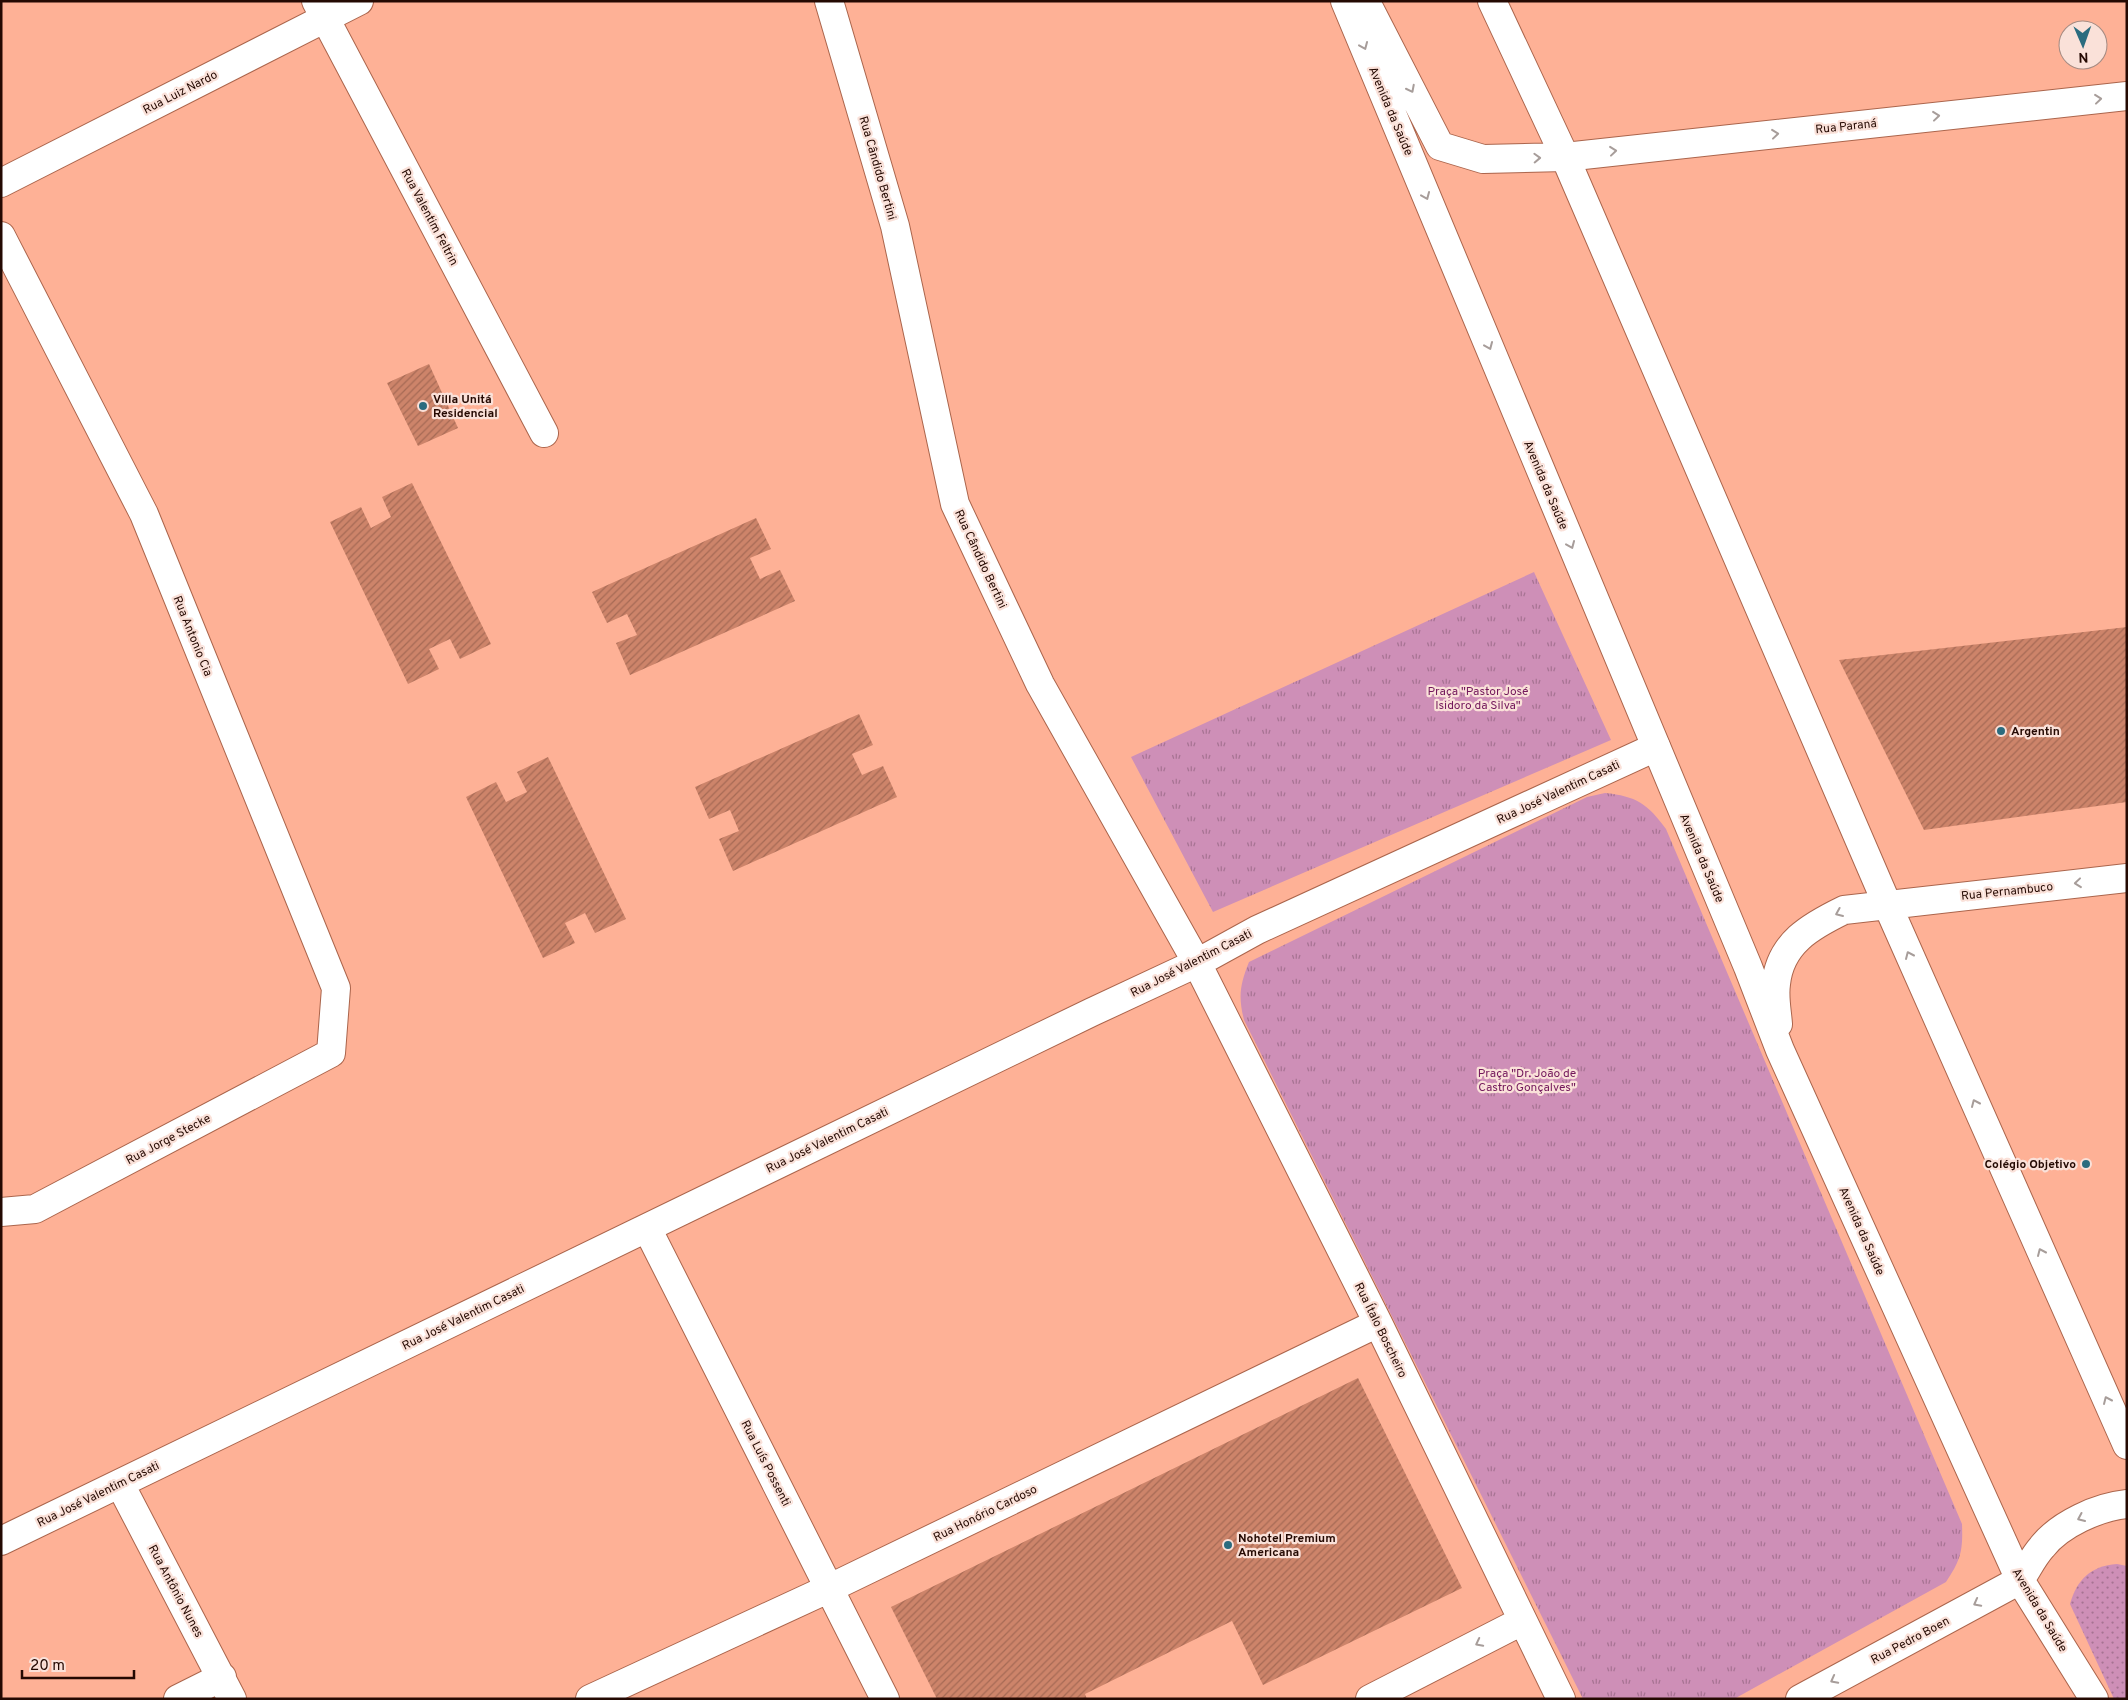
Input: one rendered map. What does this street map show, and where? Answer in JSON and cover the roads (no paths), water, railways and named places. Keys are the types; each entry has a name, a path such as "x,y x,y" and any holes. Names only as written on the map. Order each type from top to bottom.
{"street":[{"name":"Rua Luiz Nardo","path":"1,183 320,10 359,1"},
{"name":"Rua Cândido Bertini","path":"829,1 894,226 955,504 1040,684 1197,963"},
{"name":"Avenida da Saúde","path":"1345,1 1748,967 1780,1050 2020,1580 2094,1699"},
{"name":"Rua Paraná","path":"1362,1 1367,4 1440,146 1483,159 1565,157 2127,96"},
{"path":"1492,1 1565,157 1887,904 2127,1445"},
{"name":"Rua Valentim Feltrin","path":"320,10 544,432"},
{"name":"Rua Antonio Cia","path":"1,236 144,514 336,988 331,1053"},
{"name":"Rua José Valentim Casati","path":"1,1541 1092,1012 1197,963 1257,930 1656,747"},
{"name":"Rua Pernambuco","path":"1780,1050 1776,984 1782,961 1796,939 1815,924 1844,910 2127,878"},
{"name":"Rua Ítalo Boscheiro","path":"1197,963 1378,1323 1560,1699"},
{"name":"Rua Jorge Stecke","path":"1,1212 35,1209 331,1053"},
{"name":"Rua Luís Possenti","path":"647,1228 885,1699"},
{"name":"Rua Honório Cardoso","path":"590,1699 830,1588 1378,1323"},
{"name":"Rua Antônio Nunes","path":"120,1484 227,1688"},
{"path":"2020,1580 2042,1546 2074,1521 2111,1506 2127,1504"},
{"name":"Rua Pedro Boen","path":"1800,1699 2020,1580"},
{"path":"1370,1699 1522,1621"},
{"path":"178,1699 227,1688"}],"place":[{"name":"Villa Unitá Residencial","path":"423,406"},
{"name":"Argentin","path":"2001,731"},
{"name":"Colégio Objetivo","path":"2086,1164"},
{"name":"Nohotel Premium Americana","path":"1228,1545"}],"park label":[{"name":"Praça \"Pastor José Isidoro da Silva\"","path":"1478,698"},
{"name":"Praça \"Dr. João de Castro Gonçalves\"","path":"1527,1080"}]}
